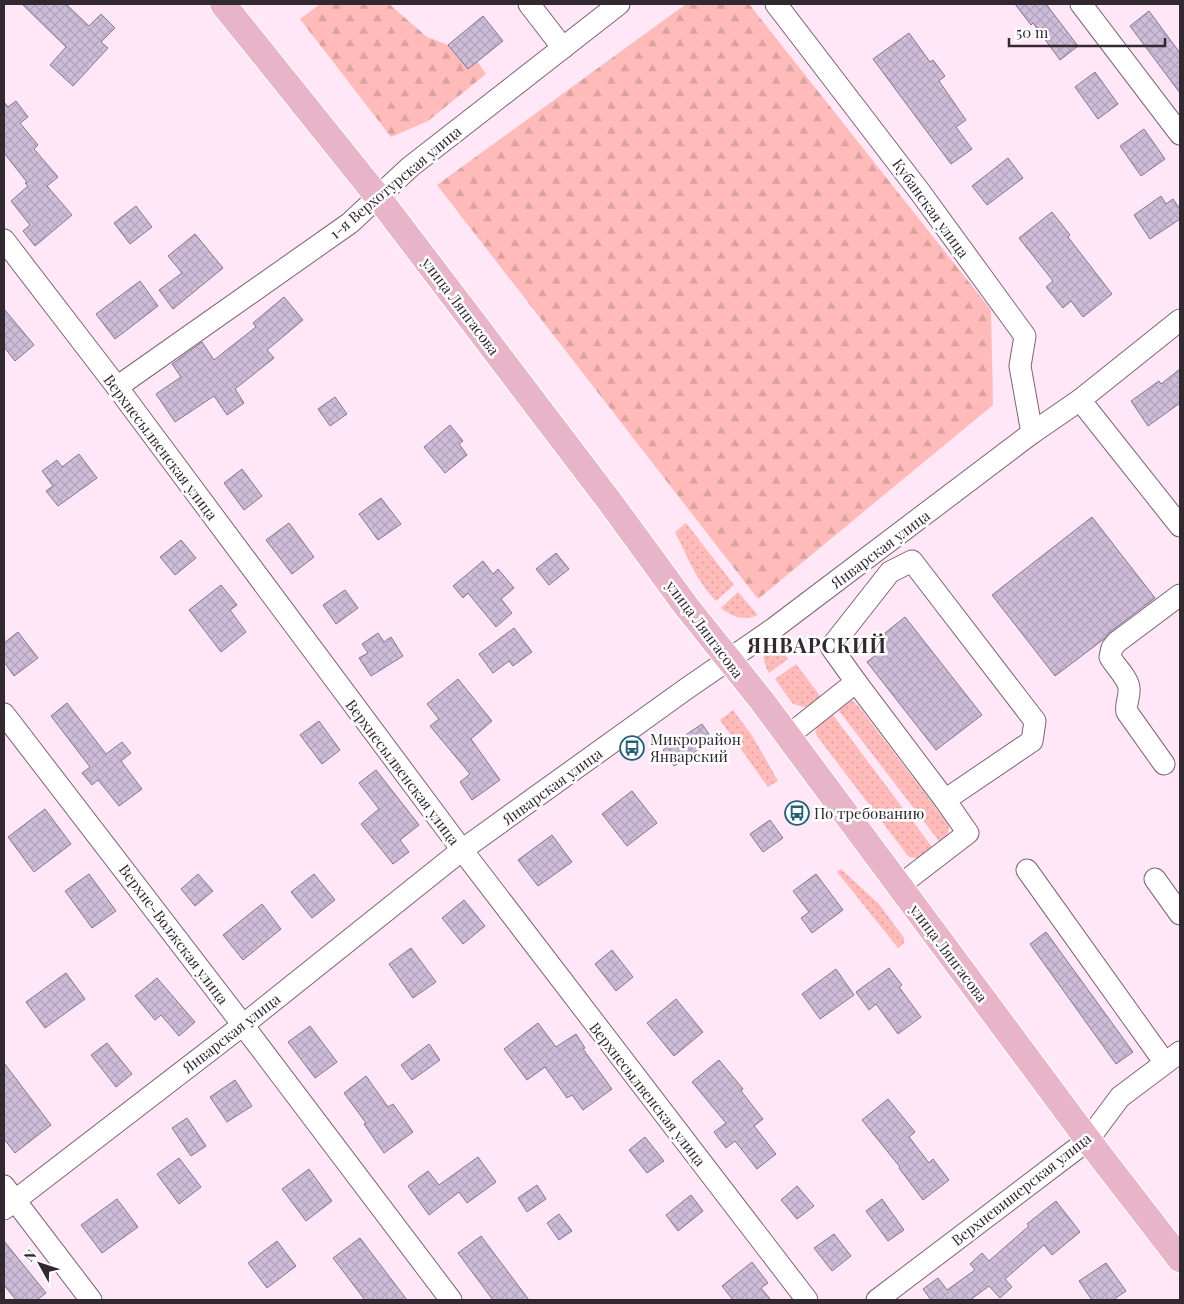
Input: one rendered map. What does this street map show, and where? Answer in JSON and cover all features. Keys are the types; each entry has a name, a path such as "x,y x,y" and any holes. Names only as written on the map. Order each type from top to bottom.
{"main road":[{"name":"улица Лянгасова","path":"223,4 378,197 728,660 788,736 1088,1140 1180,1260"}],"street":[{"path":"529,4 562,48"},
{"name":"1-я Верхотурская улица","path":"117,387 350,223 410,167 619,4"},
{"name":"Кубанская улица","path":"776,4 920,192 1025,336 1020,366 1032,433"},
{"path":"1081,4 1180,134"},
{"name":"Верхнесылвенская улица","path":"4,240 117,387 462,850 807,1300"},
{"name":"Январская улица","path":"7,1198 243,1024 462,850 773,629 1032,433 1080,400 1180,320"},
{"path":"1080,400 1180,526"},
{"path":"896,537 912,561 1035,721 1032,741 945,800"},
{"path":"899,886 968,833 830,647 890,572 912,561"},
{"path":"1164,764 1126,712 1125,706 1130,692 1129,685 1110,657 1112,648 1117,642 1180,595"},
{"path":"788,736 856,682"},
{"name":"Верхне-Волжская улица","path":"4,714 243,1024 451,1300"},
{"path":"1027,870 1173,1057"},
{"path":"1155,879 1180,914"},
{"name":"Верхневишерская улица","path":"877,1300 1088,1140 1120,1097 1173,1057"},
{"path":"7,1198 92,1300"}],"green space":[{"path":"320,4 389,4 427,37 472,54 486,74 428,121 391,137 300,19"},
{"path":"686,4 749,4 991,310 993,405 758,599 437,185"},
{"path":"686,523 734,585 716,601 698,577 675,532"},
{"path":"738,592 758,615 743,618 729,614 721,608"},
{"path":"774,638 788,659 769,673 765,664 764,654 767,645"},
{"path":"796,664 824,701 808,708 793,704 775,679"},
{"path":"846,700 853,701 859,707 949,825 947,841 942,845 836,707"},
{"path":"733,710 753,737 778,781 768,787 720,720"},
{"path":"830,711 935,851 918,858 908,856 817,736 815,731"},
{"path":"841,869 879,904 904,938 904,943 898,948 837,872"}],"building":[{"path":"22,4 66,4 89,26 101,14 115,28 101,42 108,48 73,86 50,65 66,47"},
{"path":"1015,4 1046,4 1078,46 1060,60 1033,23 1031,25"},
{"path":"1149,11 1180,53 1180,93 1130,26"},
{"path":"483,16 503,41 468,69 448,45"},
{"path":"909,33 930,62 933,60 945,76 939,81 966,120 956,127 972,149 951,164 873,59"},
{"path":"1095,72 1118,104 1098,119 1075,87"},
{"path":"16,101 28,117 20,123 38,145 34,149 58,177 47,186 72,215 35,246 23,231 30,225 11,201 28,186 25,183 27,182 4,153 4,102 8,107"},
{"path":"1144,129 1165,159 1141,176 1120,146"},
{"path":"1008,158 1023,178 987,205 972,186"},
{"path":"1161,196 1166,204 1173,199 1180,209 1180,219 1150,239 1134,215"},
{"path":"136,206 152,227 130,244 114,223"},
{"path":"1052,212 1070,235 1068,237 1112,294 1083,317 1071,301 1063,308 1046,287 1053,281 1019,238"},
{"path":"195,234 223,268 173,309 159,290 182,273 168,256"},
{"path":"140,281 158,306 115,339 96,314"},
{"path":"284,297 303,320 267,350 274,358 235,389 244,403 227,415 214,396 175,422 156,394 181,377 172,364 202,342 214,360 256,327 253,323"},
{"path":"4,309 34,345 15,361 4,347"},
{"path":"1180,369 1180,403 1148,426 1131,401 1159,381 1161,384"},
{"path":"335,397 347,414 330,426 318,409"},
{"path":"450,425 463,441 459,444 467,455 445,473 424,447"},
{"path":"79,454 97,478 58,506 46,491 53,486 42,471 57,460 62,467"},
{"path":"242,469 262,496 244,510 224,483"},
{"path":"381,498 401,524 378,540 359,514"},
{"path":"1092,517 1155,598 1055,676 992,595"},
{"path":"289,523 314,557 292,574 266,540"},
{"path":"181,540 196,558 175,575 160,557"},
{"path":"556,553 569,569 549,585 536,569"},
{"path":"483,561 493,574 498,569 514,588 501,599 512,613 496,627 468,593 463,598 453,586"},
{"path":"221,585 237,605 230,610 246,632 221,652 189,610"},
{"path":"345,590 358,608 336,624 323,605"},
{"path":"905,617 982,715 936,750 867,662 887,646 880,637"},
{"path":"514,628 532,652 513,666 509,661 493,673 479,654"},
{"path":"18,632 38,658 14,676 4,662 4,643"},
{"path":"378,633 384,642 391,637 403,656 371,676 359,658 368,653 362,644"},
{"path":"458,679 492,721 471,739 500,780 472,800 460,782 470,774 430,726 439,719 427,704"},
{"path":"67,703 106,754 122,742 131,753 121,761 142,789 119,806 98,780 92,785 82,773 90,767 51,716"},
{"path":"319,721 340,750 322,764 300,735"},
{"path":"702,724 713,740 674,766 663,750"},
{"path":"376,770 419,825 400,840 409,852 393,864 361,824 379,809 359,783"},
{"path":"632,791 657,823 627,846 602,814"},
{"path":"45,809 71,844 34,872 8,837"},
{"path":"770,820 783,838 763,852 750,834"},
{"path":"552,835 572,862 538,886 518,860"},
{"path":"89,874 116,911 92,928 65,891"},
{"path":"198,874 213,891 195,906 181,889"},
{"path":"314,874 335,900 312,918 291,892"},
{"path":"816,874 843,910 812,933 801,918 809,912 793,891"},
{"path":"464,900 485,926 463,944 442,918"},
{"path":"262,904 281,929 243,960 223,935"},
{"path":"1046,932 1133,1052 1116,1064 1030,944"},
{"path":"411,948 436,982 413,998 389,964"},
{"path":"612,950 633,977 616,991 595,964"},
{"path":"889,968 902,985 899,987 921,1017 898,1034 876,1004 869,1010 856,992"},
{"path":"836,969 854,995 820,1019 802,994"},
{"path":"66,973 85,999 45,1028 26,1002"},
{"path":"157,978 195,1022 179,1036 161,1015 155,1020 135,996"},
{"path":"676,999 703,1032 674,1056 647,1023"},
{"path":"538,1023 556,1047 576,1034 585,1048 583,1049 612,1089 583,1110 572,1095 567,1098 545,1067 527,1080 504,1049"},
{"path":"310,1026 337,1062 315,1078 288,1042"},
{"path":"107,1043 132,1074 116,1087 91,1055"},
{"path":"429,1044 440,1060 412,1080 401,1065"},
{"path":"719,1060 743,1089 741,1091 763,1119 754,1126 776,1154 757,1169 735,1141 726,1148 714,1132 726,1123 692,1082"},
{"path":"4,1063 51,1125 15,1153 4,1139"},
{"path":"366,1076 388,1107 393,1104 413,1132 384,1153 364,1124 366,1123 344,1093"},
{"path":"235,1080 252,1106 227,1122 210,1097"},
{"path":"888,1099 915,1132 909,1137 929,1163 933,1159 949,1180 923,1200 900,1167 862,1120"},
{"path":"187,1118 206,1146 191,1156 172,1128"},
{"path":"645,1137 664,1161 647,1173 629,1150"},
{"path":"478,1157 496,1182 467,1203 459,1192 429,1215 408,1186 428,1171 439,1185"},
{"path":"179,1158 201,1187 179,1204 157,1174"},
{"path":"309,1169 332,1201 306,1221 282,1189"},
{"path":"537,1185 546,1199 527,1212 518,1198"},
{"path":"797,1186 814,1206 797,1219 781,1200"},
{"path":"691,1195 703,1211 678,1231 666,1215"},
{"path":"117,1199 138,1227 102,1253 81,1225"},
{"path":"882,1199 904,1230 888,1241 866,1211"},
{"path":"1056,1201 1080,1232 1052,1255 1044,1245 1005,1279 1012,1287 1000,1298 989,1286 970,1300 931,1300 923,1289 938,1278 947,1290 975,1270 970,1264 982,1253 989,1261 1029,1226 1027,1224"},
{"path":"559,1214 572,1231 559,1240 547,1223"},
{"path":"834,1234 851,1256 832,1271 814,1248"},
{"path":"481,1236 529,1300 493,1300 458,1253"},
{"path":"360,1238 407,1300 365,1300 333,1258"},
{"path":"4,1241 46,1293 37,1300 16,1300 4,1285"},
{"path":"277,1241 296,1266 267,1288 248,1263"},
{"path":"752,1262 768,1283 761,1288 771,1300 733,1300 722,1286"},
{"path":"1106,1263 1126,1291 1113,1300 1092,1300 1079,1281"}],"place":[{"name":"Микрорайон Январский","path":"632,748"},
{"name":"По требованию","path":"797,813"}],"district":[{"name":"ЯНВАРСКИЙ","path":"817,644"}]}
